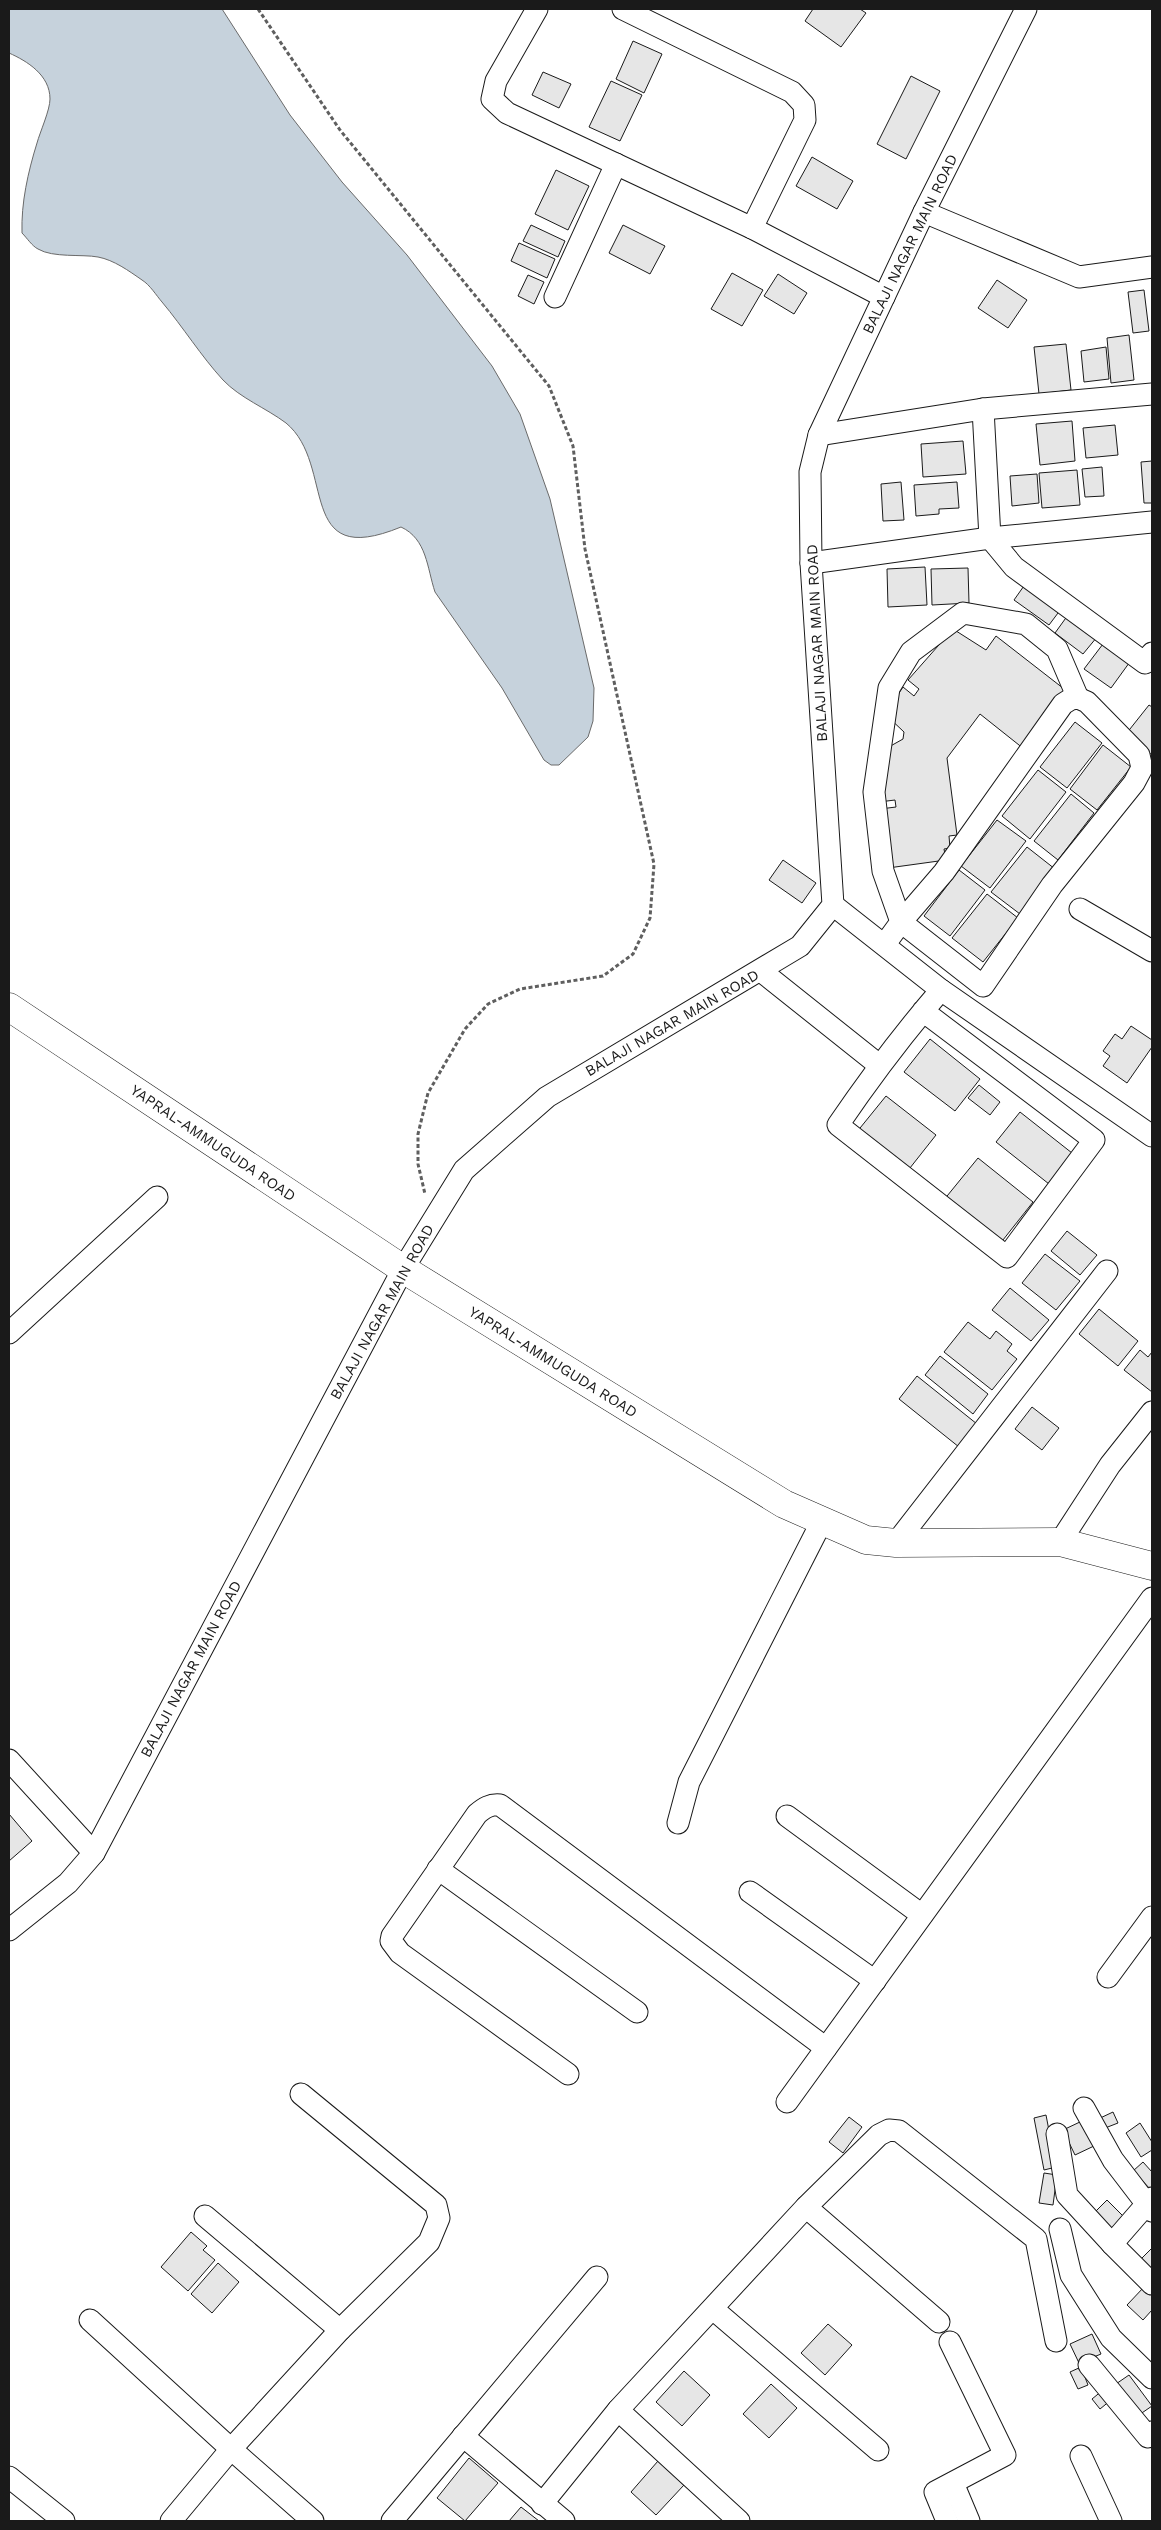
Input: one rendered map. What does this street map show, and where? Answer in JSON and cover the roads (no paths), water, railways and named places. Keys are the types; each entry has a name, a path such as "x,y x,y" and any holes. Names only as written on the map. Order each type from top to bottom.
{"main road":[{"name":"YAPRAL-AMMUGUDA ROAD","path":"9,1007 403,1269 784,1504 866,1540 896,1542 1060,1542 1152,1566"}],"street":[{"path":"537,9 496,81 492,99 507,113 752,228 884,297"},
{"path":"623,9 792,92 804,105 805,120 752,228"},
{"name":"BALAJI NAGAR MAIN ROAD","path":"9,1930 68,1884 94,1853 403,1269 464,1170 547,1096 761,971 800,946 833,905 811,563 810,472 819,435 924,212 1026,9"},
{"path":"555,297 616,164"},
{"path":"924,212 1079,277 1152,267"},
{"path":"819,435 983,409 1152,394"},
{"path":"983,409 990,538 1014,567 1145,662 1152,653"},
{"path":"811,563 990,538 1152,522"},
{"path":"885,944 902,922 944,872 1063,704 1071,698 1078,698 1087,702 1139,755 1142,768 1134,783 1052,884 983,986 902,922 882,871 874,792 889,688 911,652 964,613 1026,624 1058,649 1078,698"},
{"path":"833,905 885,944 941,990 1152,1136"},
{"path":"1080,909 1152,951"},
{"path":"761,971 879,1065"},
{"path":"923,1011 1094,1140 1008,1257 838,1125 879,1065 923,1011 941,990"},
{"path":"9,1333 157,1196"},
{"path":"896,1542 1107,1271"},
{"path":"1060,1542 1110,1464 1152,1412"},
{"path":"678,1823 689,1782 822,1521"},
{"path":"787,2102 1152,1598"},
{"path":"9,1760 94,1853"},
{"path":"568,2074 394,1947 391,1942 392,1936 477,1814 486,1806 500,1805 826,2048"},
{"path":"786,1816 922,1916"},
{"path":"438,1870 637,2012"},
{"path":"750,1892 875,1981"},
{"path":"1108,1977 1152,1917"},
{"path":"171,2521 230,2450 340,2330 429,2242 439,2218 436,2205 301,2094"},
{"path":"1084,2108 1113,2160 1150,2205 1112,2244"},
{"path":"542,2504 618,2410 806,2207 879,2135 889,2130 899,2131 1036,2239 1056,2341"},
{"path":"1057,2134 1067,2195 1152,2284"},
{"path":"806,2207 940,2322"},
{"path":"205,2216 340,2330"},
{"path":"1060,2229 1072,2275 1112,2338 1152,2378"},
{"path":"392,2521 597,2277"},
{"path":"713,2309 878,2450"},
{"path":"90,2320 230,2450 312,2521"},
{"path":"947,2521 936,2492 1005,2455 950,2342"},
{"path":"1089,2365 1148,2437 1152,2432"},
{"path":"618,2410 739,2521"},
{"path":"463,2436 564,2521"},
{"path":"1080,2456 1111,2521"},
{"path":"9,2476 64,2521"},
{"path":"953,2484 969,2521"}]}
